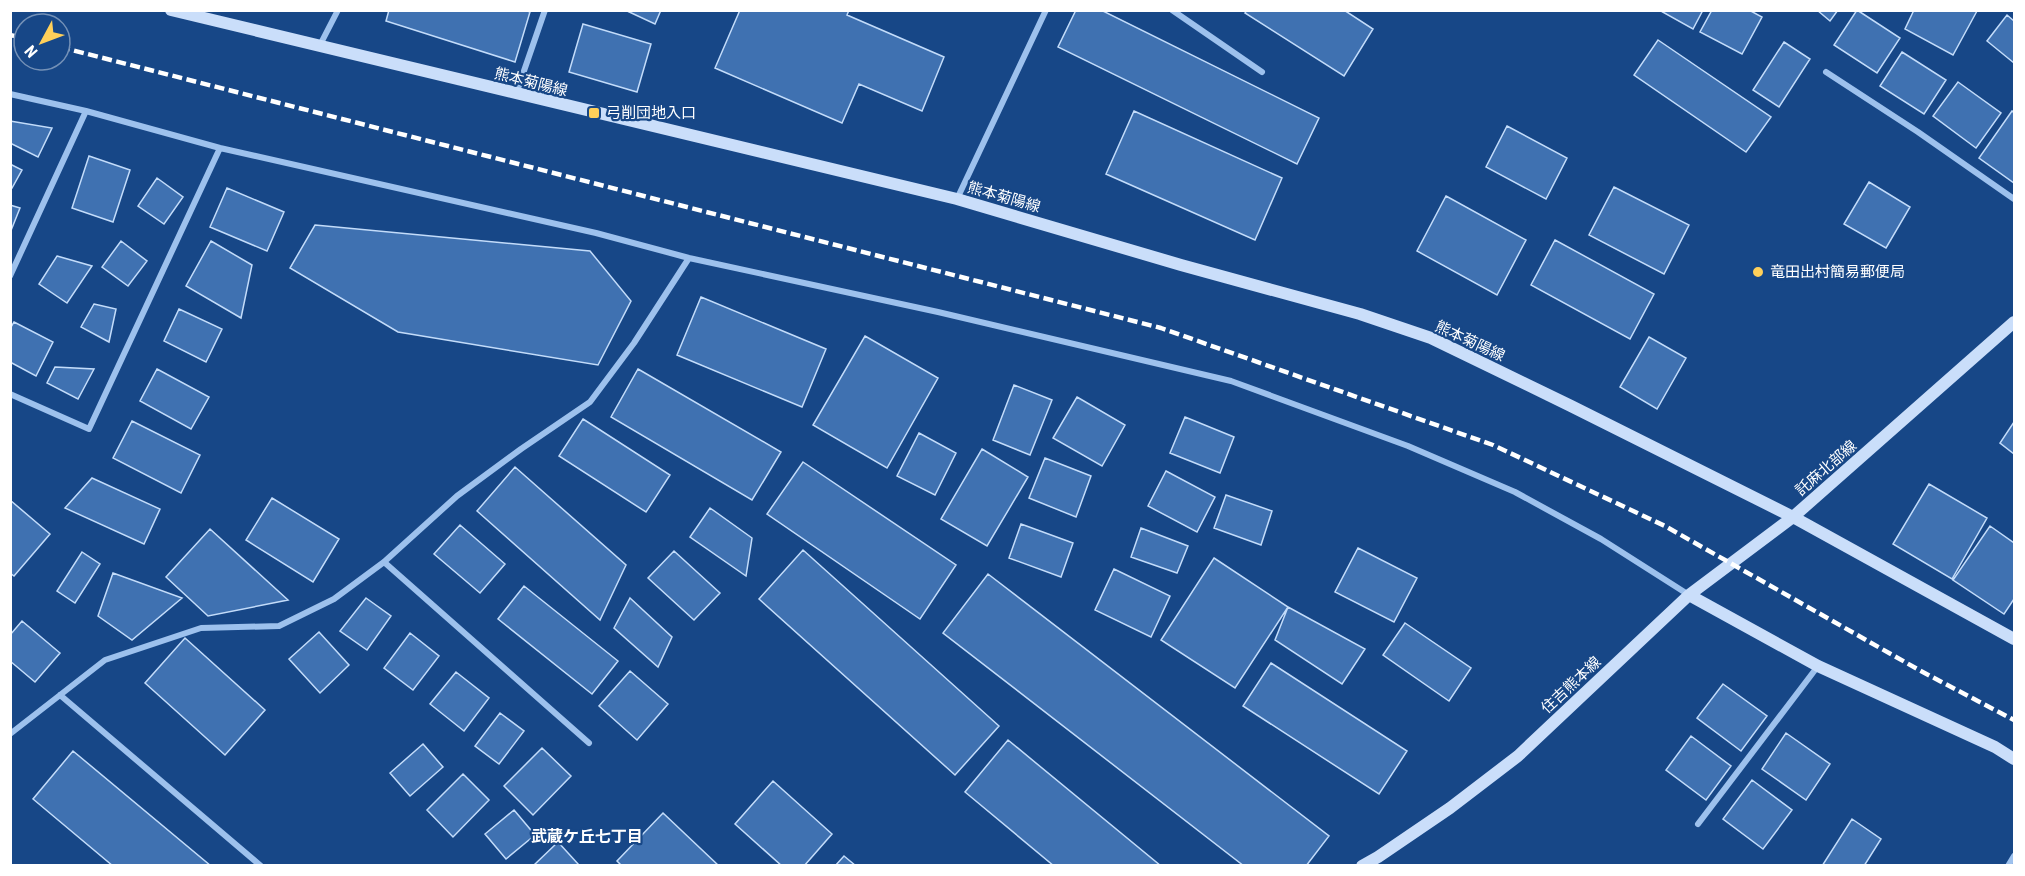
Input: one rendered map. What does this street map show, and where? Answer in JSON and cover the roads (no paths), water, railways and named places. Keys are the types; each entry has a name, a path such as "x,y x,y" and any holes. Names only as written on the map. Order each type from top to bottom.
{"main road":[{"name":"熊本菊陽線","path":"171,10 957,199 1181,265 1360,314 1431,338 1793,517"},
{"name":"託麻北部線","path":"2014,322 1793,517 2014,639"},
{"name":"住吉熊本線","path":"1362,866 1450,808 1518,756 1689,595 1793,517"},
{"path":"1689,595 1818,666 1995,747 2014,759"}],"street":[{"path":"320,45 338,10"},
{"path":"516,94 545,10"},
{"path":"957,199 1046,10"},
{"path":"1172,10 1262,72"},
{"path":"1826,72 1918,132 2014,200"},
{"path":"10,94 86,111 220,148 596,233 689,258 938,312 1231,381 1408,446 1515,492 1601,538 1689,595"},
{"path":"10,276 86,111"},
{"path":"10,394 89,429 220,148"},
{"path":"10,734 105,660 201,628 279,626 334,599 384,562 457,496 590,402 634,343 689,258"},
{"path":"384,562 589,743"},
{"path":"1698,824 1818,666"},
{"path":"60,695 261,866"},
{"path":"2008,866 2014,856"}],"railway":[{"path":"72,50 1161,328 1493,445 1665,526 1919,670 2014,720"}],"place":[{"name":"弓削団地入口","path":"594,113"},
{"name":"竜田出村簡易郵便局","path":"1758,272"}],"district":[{"name":"武蔵ケ丘七丁目","path":"587,836"}]}
